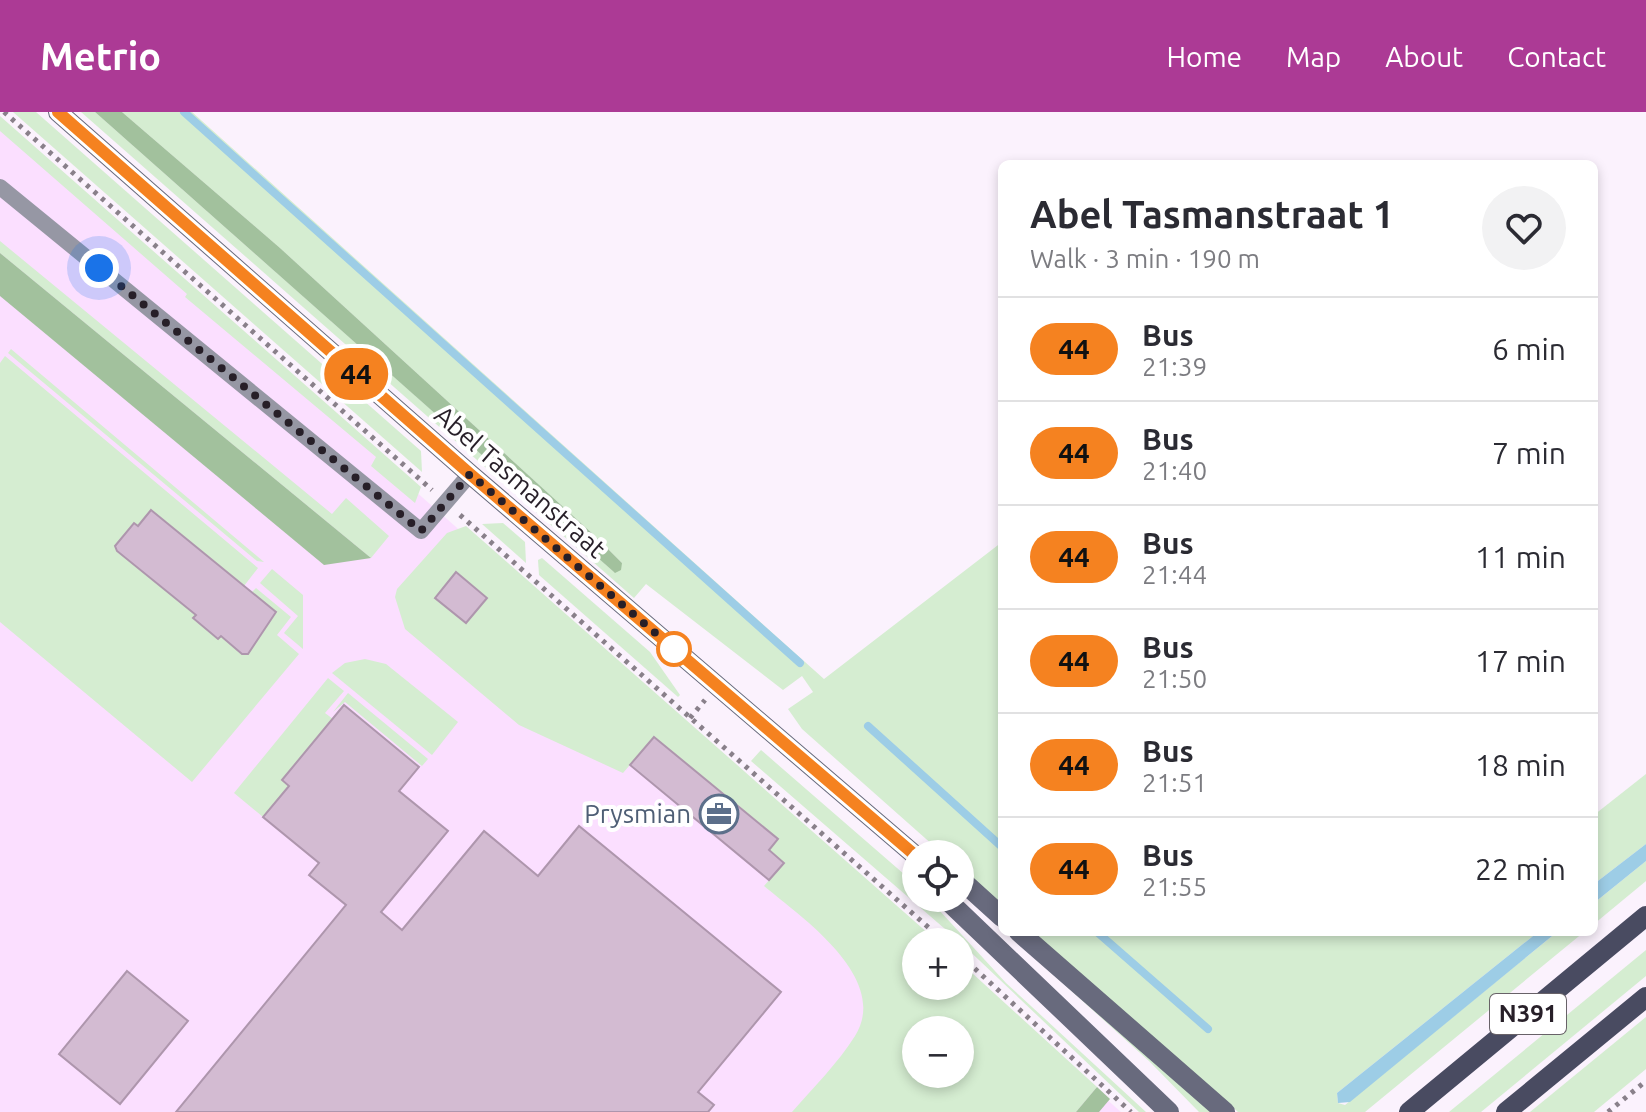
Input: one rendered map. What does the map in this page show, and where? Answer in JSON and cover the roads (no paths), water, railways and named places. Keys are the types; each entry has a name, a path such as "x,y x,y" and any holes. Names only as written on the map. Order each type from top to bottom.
{"main road":[{"name":"N391","path":"1409,1112 1646,916"},
{"name":"N391","path":"1506,1112 1646,997"}],"street":[{"name":"Abel Tasmanstraat","path":"58,112 470,474 902,844"},
{"path":"974,892 998,913"},
{"path":"960,912 1169,1112"},
{"path":"1024,936 1225,1112"}],"lane":[{"path":"0,187 421,531 470,474"}],"water":[{"path":"1646,844 1646,861 1598,900 1598,881"},
{"path":"1533,936 1552,936 1350,1102 1338,1103 1337,1093"}],"waterway":[{"path":"184,112 800,663"},
{"path":"868,726 998,843"},
{"path":"1102,936 1208,1029"}],"place":[{"name":"Prysmian","path":"719,814"}]}
